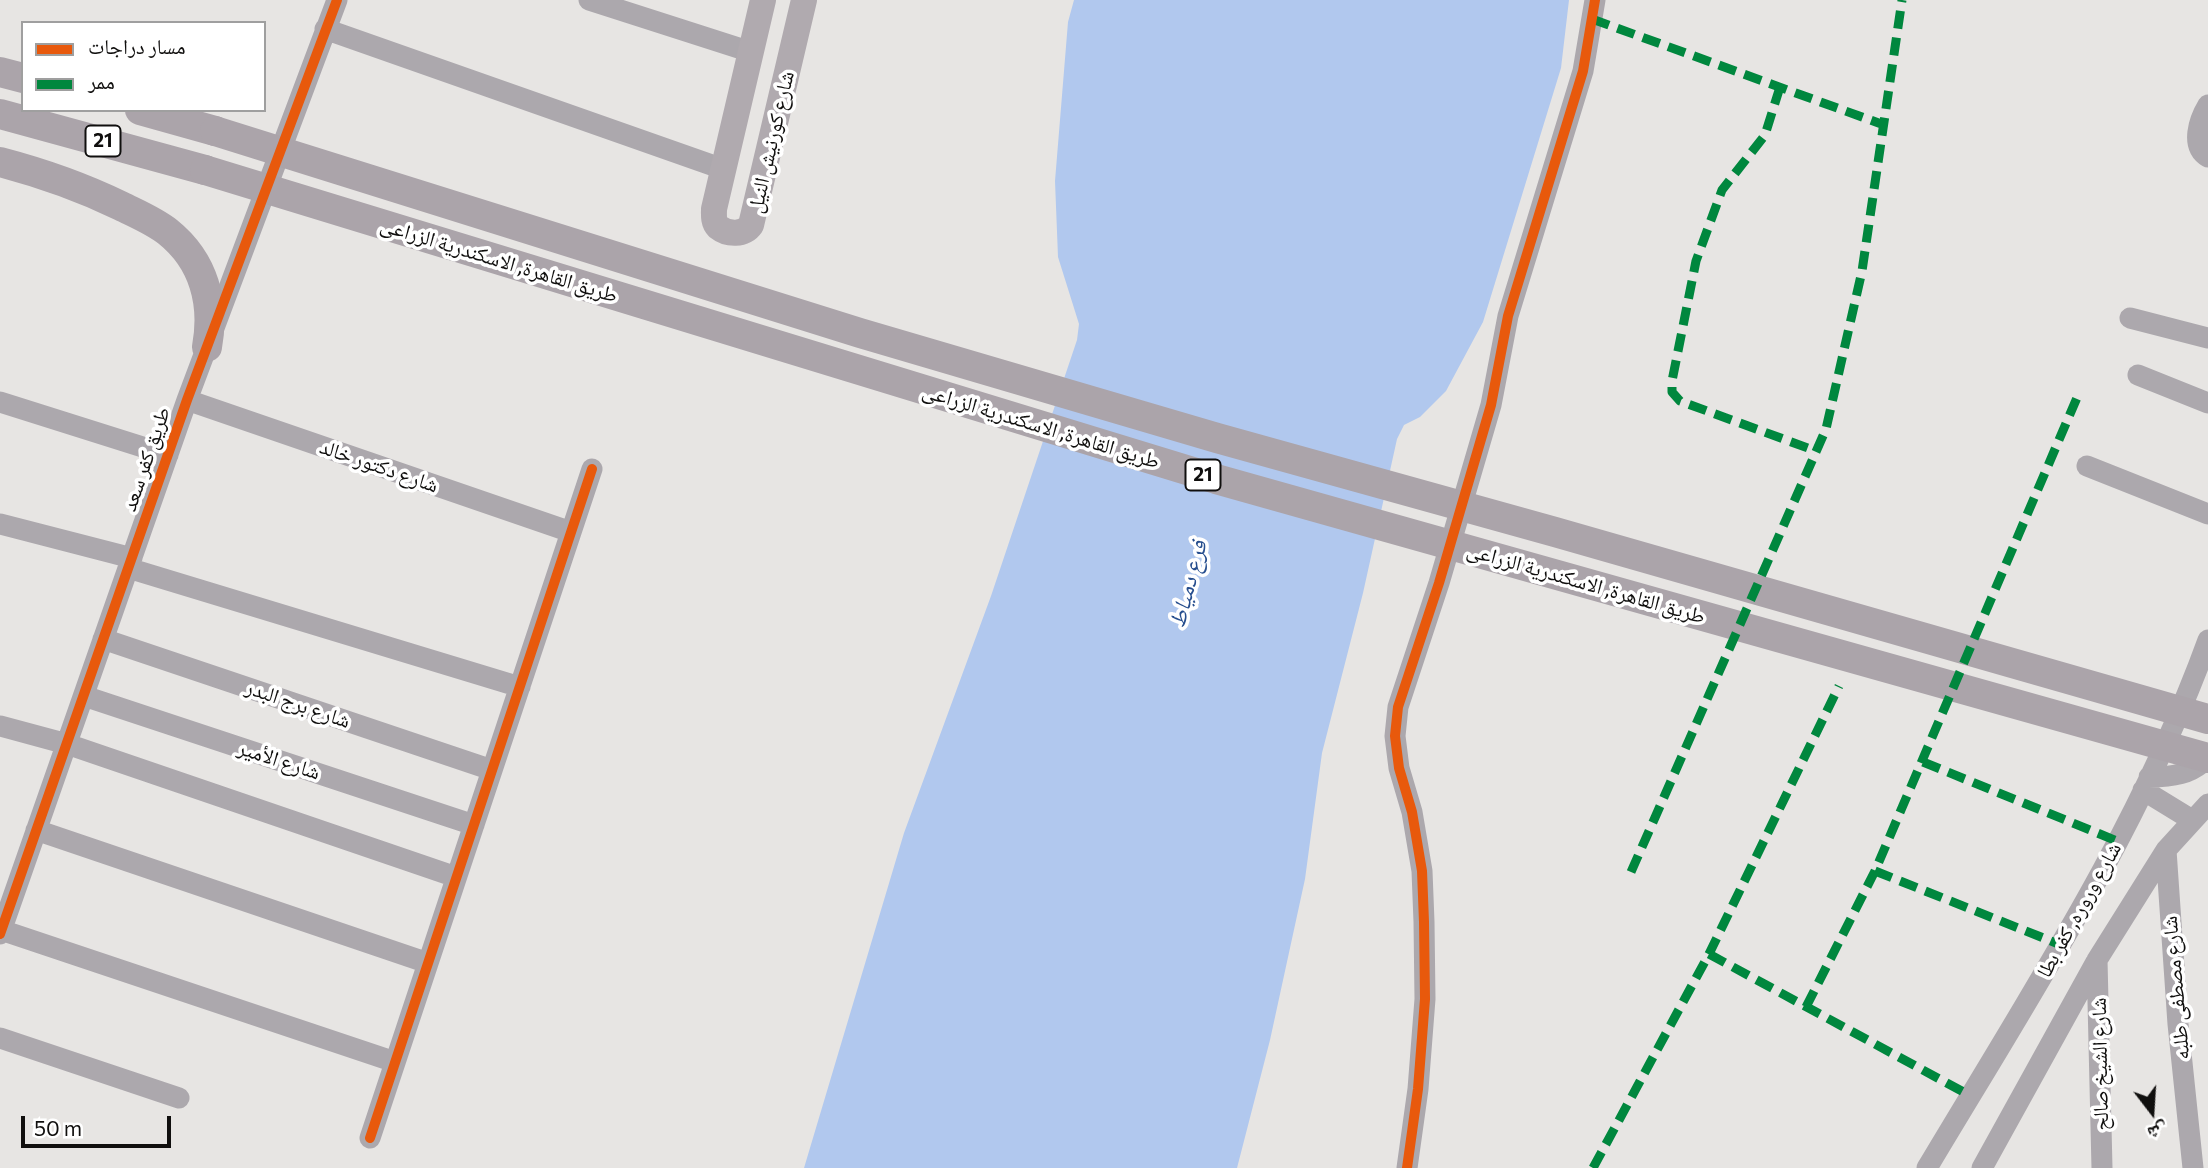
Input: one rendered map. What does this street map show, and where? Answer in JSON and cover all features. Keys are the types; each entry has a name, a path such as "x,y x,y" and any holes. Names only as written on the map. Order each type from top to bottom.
{"highway":[{"path":"0,72 21,77"},
{"name":"طريق القاهرة, الاسكندرية الزراعى","path":"147,112 940,356 1217,438 2208,719"},
{"name":"طريق القاهرة, الاسكندرية الزراعى","path":"0,114 205,170 1216,479 2208,758"},
{"path":"0,162 79,188 152,221 167,231 191,256 205,285 211,316 207,347"}],"main road":[{"name":"شارع كورنيش النيل","path":"763,0 714,209 715,222 719,227 740,233 745,232 751,225 804,0"}],"street":[{"name":"طريق كفر سعد","path":"1,932 187,400 337,0"},
{"path":"589,0 751,52"},
{"path":"1407,1168 1418,1089 1425,999 1424,922 1422,871 1412,812 1399,768 1395,736 1398,707 1439,583 1491,405 1508,316 1583,71 1595,0"},
{"path":"326,29 723,169"},
{"path":"2208,105 2201,116 2197,142 2200,150 2208,157"},
{"path":"2130,318 2208,338"},
{"path":"2138,374 2208,403"},
{"name":"شارع دكتور خالد","path":"187,400 571,533"},
{"path":"0,402 168,455"},
{"path":"2087,466 2208,514"},
{"path":"370,1138 592,469"},
{"path":"0,524 520,687"},
{"name":"شارع برج البدر","path":"103,639 492,770"},
{"name":"شارع وروره, كفر بطا","path":"1927,1168 2061,945 2146,784 2192,684 2208,640"},
{"name":"شارع الأمير","path":"84,696 474,825"},
{"path":"0,726 67,744 456,877"},
{"path":"2146,784 2188,772 2208,758"},
{"path":"2146,784 2192,820"},
{"path":"1982,1168 2097,960 2165,850 2208,804"},
{"path":"36,830 428,963"},
{"name":"شارع مصطفى طلبه","path":"2165,850 2178,1024 2193,1168"},
{"path":"1,932 395,1062"},
{"name":"شارع الشيخ صالح","path":"2097,960 2102,1168"},
{"path":"0,1038 179,1098"}],"water":[{"name":"فرع دمياط","path":"1074,0 1569,0 1561,68 1483,322 1446,391 1420,417 1404,425 1397,439 1363,593 1322,753 1305,879 1270,1040 1237,1168 804,1168 904,833 991,596 1077,340 1079,324 1058,257 1055,181 1068,22"}],"marked path":[{"path":"1631,872 1826,429 1862,271 1902,0"},
{"path":"1592,19 1884,125"},
{"path":"1780,87 1765,135 1722,190 1696,261 1672,392 1680,401 1816,451"},
{"path":"1806,1007 1875,871 2079,393"},
{"path":"1593,1168 1709,954 1839,686"},
{"path":"1923,762 2117,841"},
{"path":"1875,871 2061,945"},
{"path":"1709,954 1969,1095"}],"cycle path":[{"path":"0,934 187,400 337,0"},
{"path":"1407,1168 1418,1089 1425,999 1424,922 1422,871 1412,812 1399,768 1395,736 1398,707 1439,583 1491,405 1508,316 1583,71 1595,0"},
{"path":"370,1138 592,469"}]}
